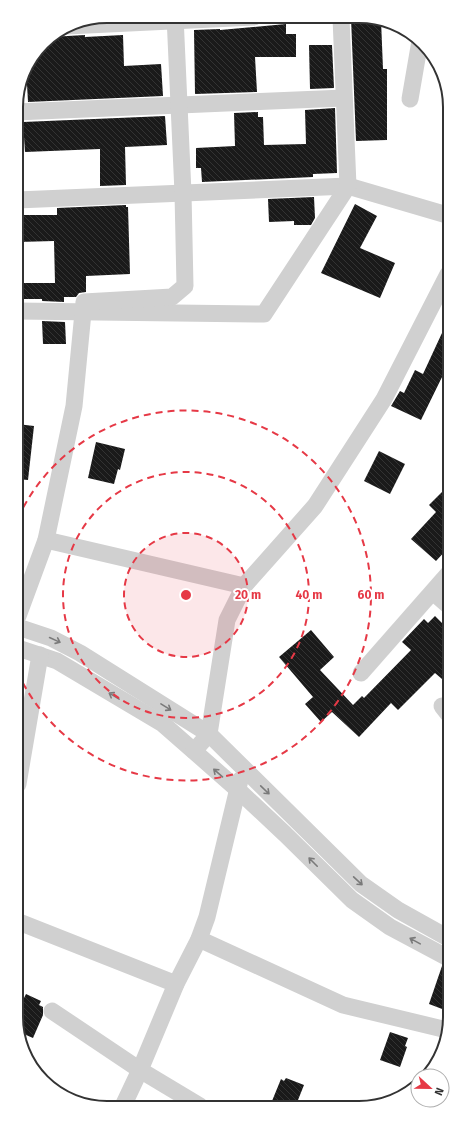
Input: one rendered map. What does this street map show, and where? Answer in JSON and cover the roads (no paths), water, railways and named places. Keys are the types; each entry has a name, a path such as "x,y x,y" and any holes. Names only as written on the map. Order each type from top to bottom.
{"street":[{"path":"96,24 113,23"},
{"path":"23,602 46,540 74,406 84,302 172,297 185,286 183,192 175,23"},
{"path":"23,311 264,314 348,186 341,23"},
{"path":"410,99 419,49"},
{"path":"23,112 344,98"},
{"path":"23,200 348,186 443,214"},
{"path":"194,751 209,734 227,620 244,586 315,506 384,399 443,284"},
{"path":"46,540 244,586"},
{"path":"361,673 443,580"},
{"path":"433,592 443,601"},
{"path":"23,629 51,638 80,653 209,734 361,884 398,910 443,935"},
{"path":"23,724 29,652 36,633"},
{"path":"29,652 57,662 163,724 237,789 352,900 390,927 443,955"},
{"path":"125,1101 176,984 199,939 207,917 243,768"},
{"path":"23,924 176,984"},
{"path":"199,939 342,1005 442,1029"},
{"path":"52,1011 140,1070 192,1101"}]}
